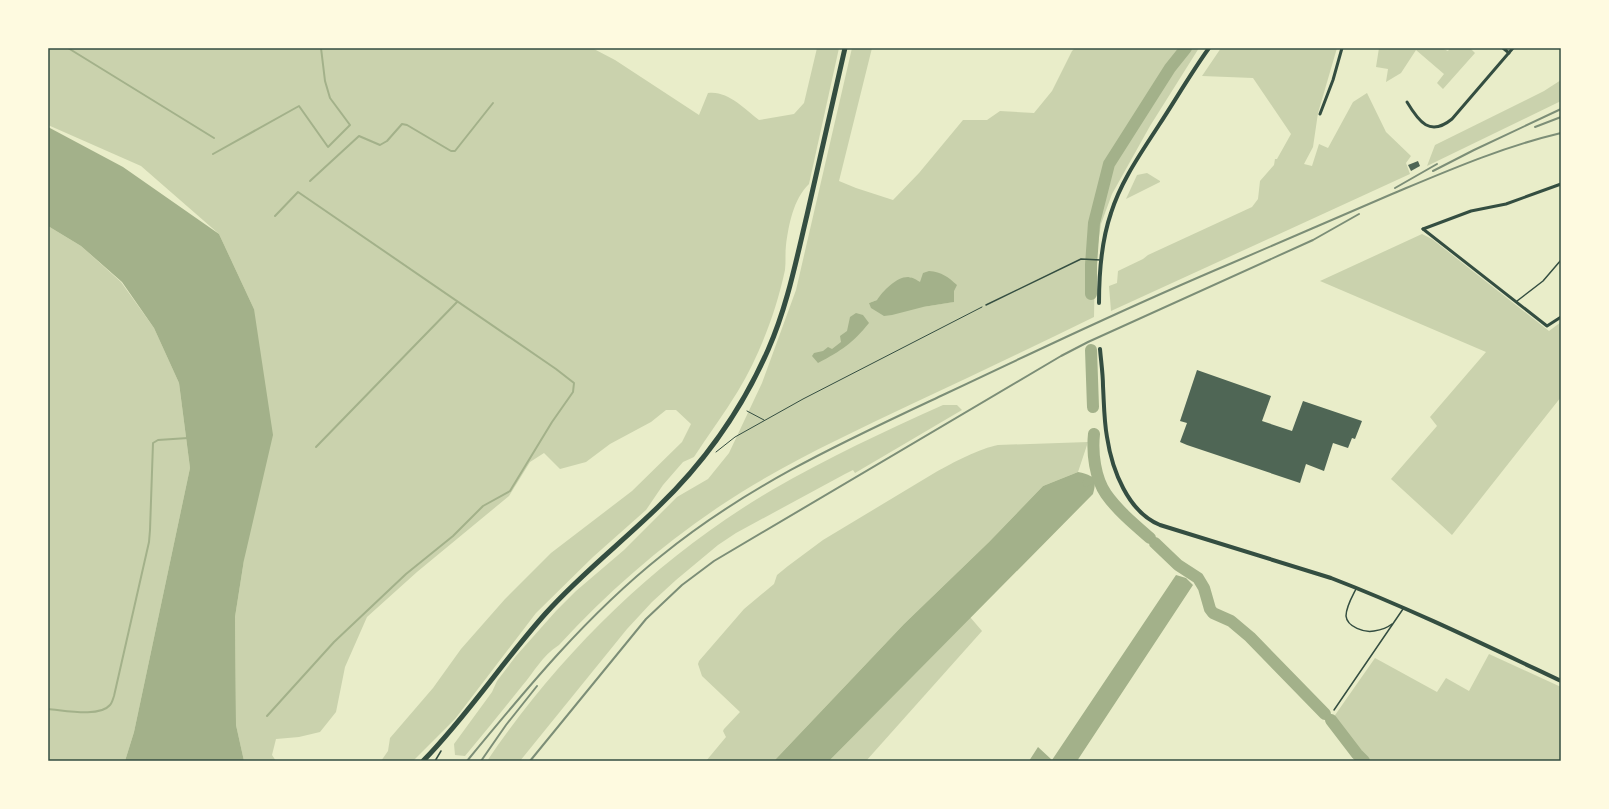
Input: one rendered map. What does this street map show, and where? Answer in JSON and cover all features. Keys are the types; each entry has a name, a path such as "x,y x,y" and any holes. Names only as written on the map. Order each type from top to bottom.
{"main road":[{"path":"423,761 461,720 502,665 546,613 585,573 659,507 683,482 714,443 747,392 768,349 784,306 799,250 845,48"}],"street":[{"path":"1099,303 1101,260 1110,214 1125,180 1208,48"},
{"path":"1320,114 1333,80 1342,48"},
{"path":"1503,48 1509,52"},
{"path":"1407,102 1414,115 1425,125 1437,127 1445,124 1452,119 1513,48"},
{"path":"1561,184 1506,204 1465,213 1423,229 1547,326 1561,317"},
{"path":"1100,349 1106,430 1109,448 1124,488 1133,503 1144,516 1160,525 1331,578 1404,607 1561,681"}],"lane":[{"path":"986,305 1081,259 1101,260"},
{"path":"1516,302 1543,281 1561,260"},
{"path":"1356,588 1347,612 1349,622 1359,629 1372,632 1386,628 1393,623"},
{"path":"1334,710 1404,607"},
{"path":"435,761 441,752"}],"path":[{"path":"714,452 735,437 765,420 986,305"},
{"path":"747,411 765,420"}],"shaded area":[{"path":"48,48 592,48 615,60 699,115 708,93 715,93 729,97 759,120 794,114 804,103 817,48 839,48 809,184 799,197 790,221 786,245 785,270 777,301 760,348 738,391 694,457 683,462 663,485 646,510 593,557 536,613 455,719 413,761 381,761 388,751 390,738 433,688 461,649 505,599 551,553 632,491 682,442 691,424 676,410 666,410 651,422 610,444 586,462 560,469 544,453 530,462 509,496 417,572 367,617 345,667 336,712 320,732 299,737 276,739 272,755 276,761 244,761 236,725 235,617 244,560 254,309 219,234 141,166 48,125"},
{"path":"852,48 872,48 839,181 893,200 919,173 963,120 987,120 1000,111 1034,113 1052,91 1072,51 1075,48 1199,48 1150,126 1112,194 1101,224 1095,264 1094,317 816,451 743,491 698,521 655,554 596,607 559,645 543,659 465,756 455,755 454,744 492,692 497,681 516,656 556,611 576,591 624,550 677,497 708,479 729,453 762,383 796,290","holes":["910,277 953,302 923,307 869,303 877,300"]},
{"path":"1221,48 1337,48 1318,113 1313,147 1304,164 1312,166 1319,144 1328,148 1353,102 1367,93 1386,132 1411,156 1406,163 1410,174 1111,311 1109,286 1117,283 1118,271 1148,255 1252,207 1258,199 1260,181 1274,165 1275,159 1277,159 1291,134 1253,78 1202,76"},
{"path":"1379,48 1441,48 1448,51 1450,48 1470,48 1475,53 1443,89 1437,83 1444,74 1416,50 1401,73 1386,82 1388,69 1376,67"},
{"path":"1561,80 1561,101 1427,166 1435,145 1544,91"},
{"path":"48,127 123,167 219,234 254,309 273,435 244,560 235,617 236,725 244,761 125,761 134,732 190,468 179,383 154,328 122,282 81,246 48,226"},
{"path":"1147,173 1160,182 1126,199 1137,175"},
{"path":"48,226 81,246 121,282 154,328 179,383 190,468 134,732 125,761 48,761"},
{"path":"1422,234 1432,239 1549,331 1561,322 1561,397 1452,535 1391,479 1437,426 1430,417 1486,352 1320,281"},
{"path":"929,271 938,272 944,275 957,285 954,291 954,302 884,316 871,308 869,303 877,300 894,282 908,277 920,282 923,273"},
{"path":"856,313 863,315 869,323 858,336 846,346 818,363 812,356 814,353 823,351 828,347 832,349 841,342 840,336 847,331 850,317"},
{"path":"943,405 957,405 962,410 855,473 853,470 845,474 736,533 718,545 652,602 627,629 520,761 487,761 547,682 580,645 614,610 651,576 690,545 730,516 793,478 856,445"},
{"path":"1088,442 1078,472 1043,486 989,542 904,624 774,761 706,761 726,737 723,731 724,729 740,712 702,676 698,664 699,661 744,609 774,584 777,575 823,540 936,472 975,452 998,445"},
{"path":"1078,472 1087,474 1093,478 1095,484 1093,494 829,761 774,761 904,624 989,542 1043,486"},
{"path":"1176,575 1186,578 1193,585 1077,761 1029,761 1038,747 1052,760"},
{"path":"970,617 982,631 866,761 829,761"},
{"path":"1489,654 1561,687 1561,761 1369,761 1359,751 1333,718 1375,658 1437,692 1446,678 1469,691"}],"building":[{"path":"1418,161 1420,166 1411,171 1408,165"},
{"path":"1197,370 1271,396 1262,421 1292,431 1303,401 1362,421 1355,439 1352,438 1348,448 1333,443 1324,471 1306,464 1300,483 1180,442 1187,423 1180,421"}],"waterway":[{"path":"68,48 214,138"},
{"path":"213,154 299,106 328,147 350,125 330,98 325,81 321,48"},
{"path":"1091,294 1091,265 1094,223 1109,164 1170,68 1186,48"},
{"path":"310,181 359,136 380,145 387,141 402,124 407,125 451,151 455,151 493,103"},
{"path":"267,716 334,642 406,574 453,536 483,506 510,491 552,422 573,392 574,383 556,369 298,192 275,216"},
{"path":"316,447 457,302"},
{"path":"1091,350 1093,407"},
{"path":"1094,434 1093,449 1095,465 1102,488 1121,512 1150,538"},
{"path":"48,709 71,712 90,712 105,709 110,705 114,696 149,542 153,443 158,440 188,438"},
{"path":"1086,483 1099,477"},
{"path":"1155,543 1178,565 1198,578 1204,588 1210,609 1213,613 1231,621 1250,637 1325,714"},
{"path":"1331,720 1364,761"}],"railway":[{"path":"1433,171 1561,109"},
{"path":"1535,127 1561,117"},
{"path":"467,761 512,706 559,653 608,603 661,556 694,531 728,507 763,486 798,466 871,429 1160,294 1454,168 1517,145 1561,133"},
{"path":"1395,188 1437,164"},
{"path":"530,761 646,619 682,585 714,561 1061,356 1088,342 1313,240 1359,214"},
{"path":"481,761 506,725 537,686"}]}
